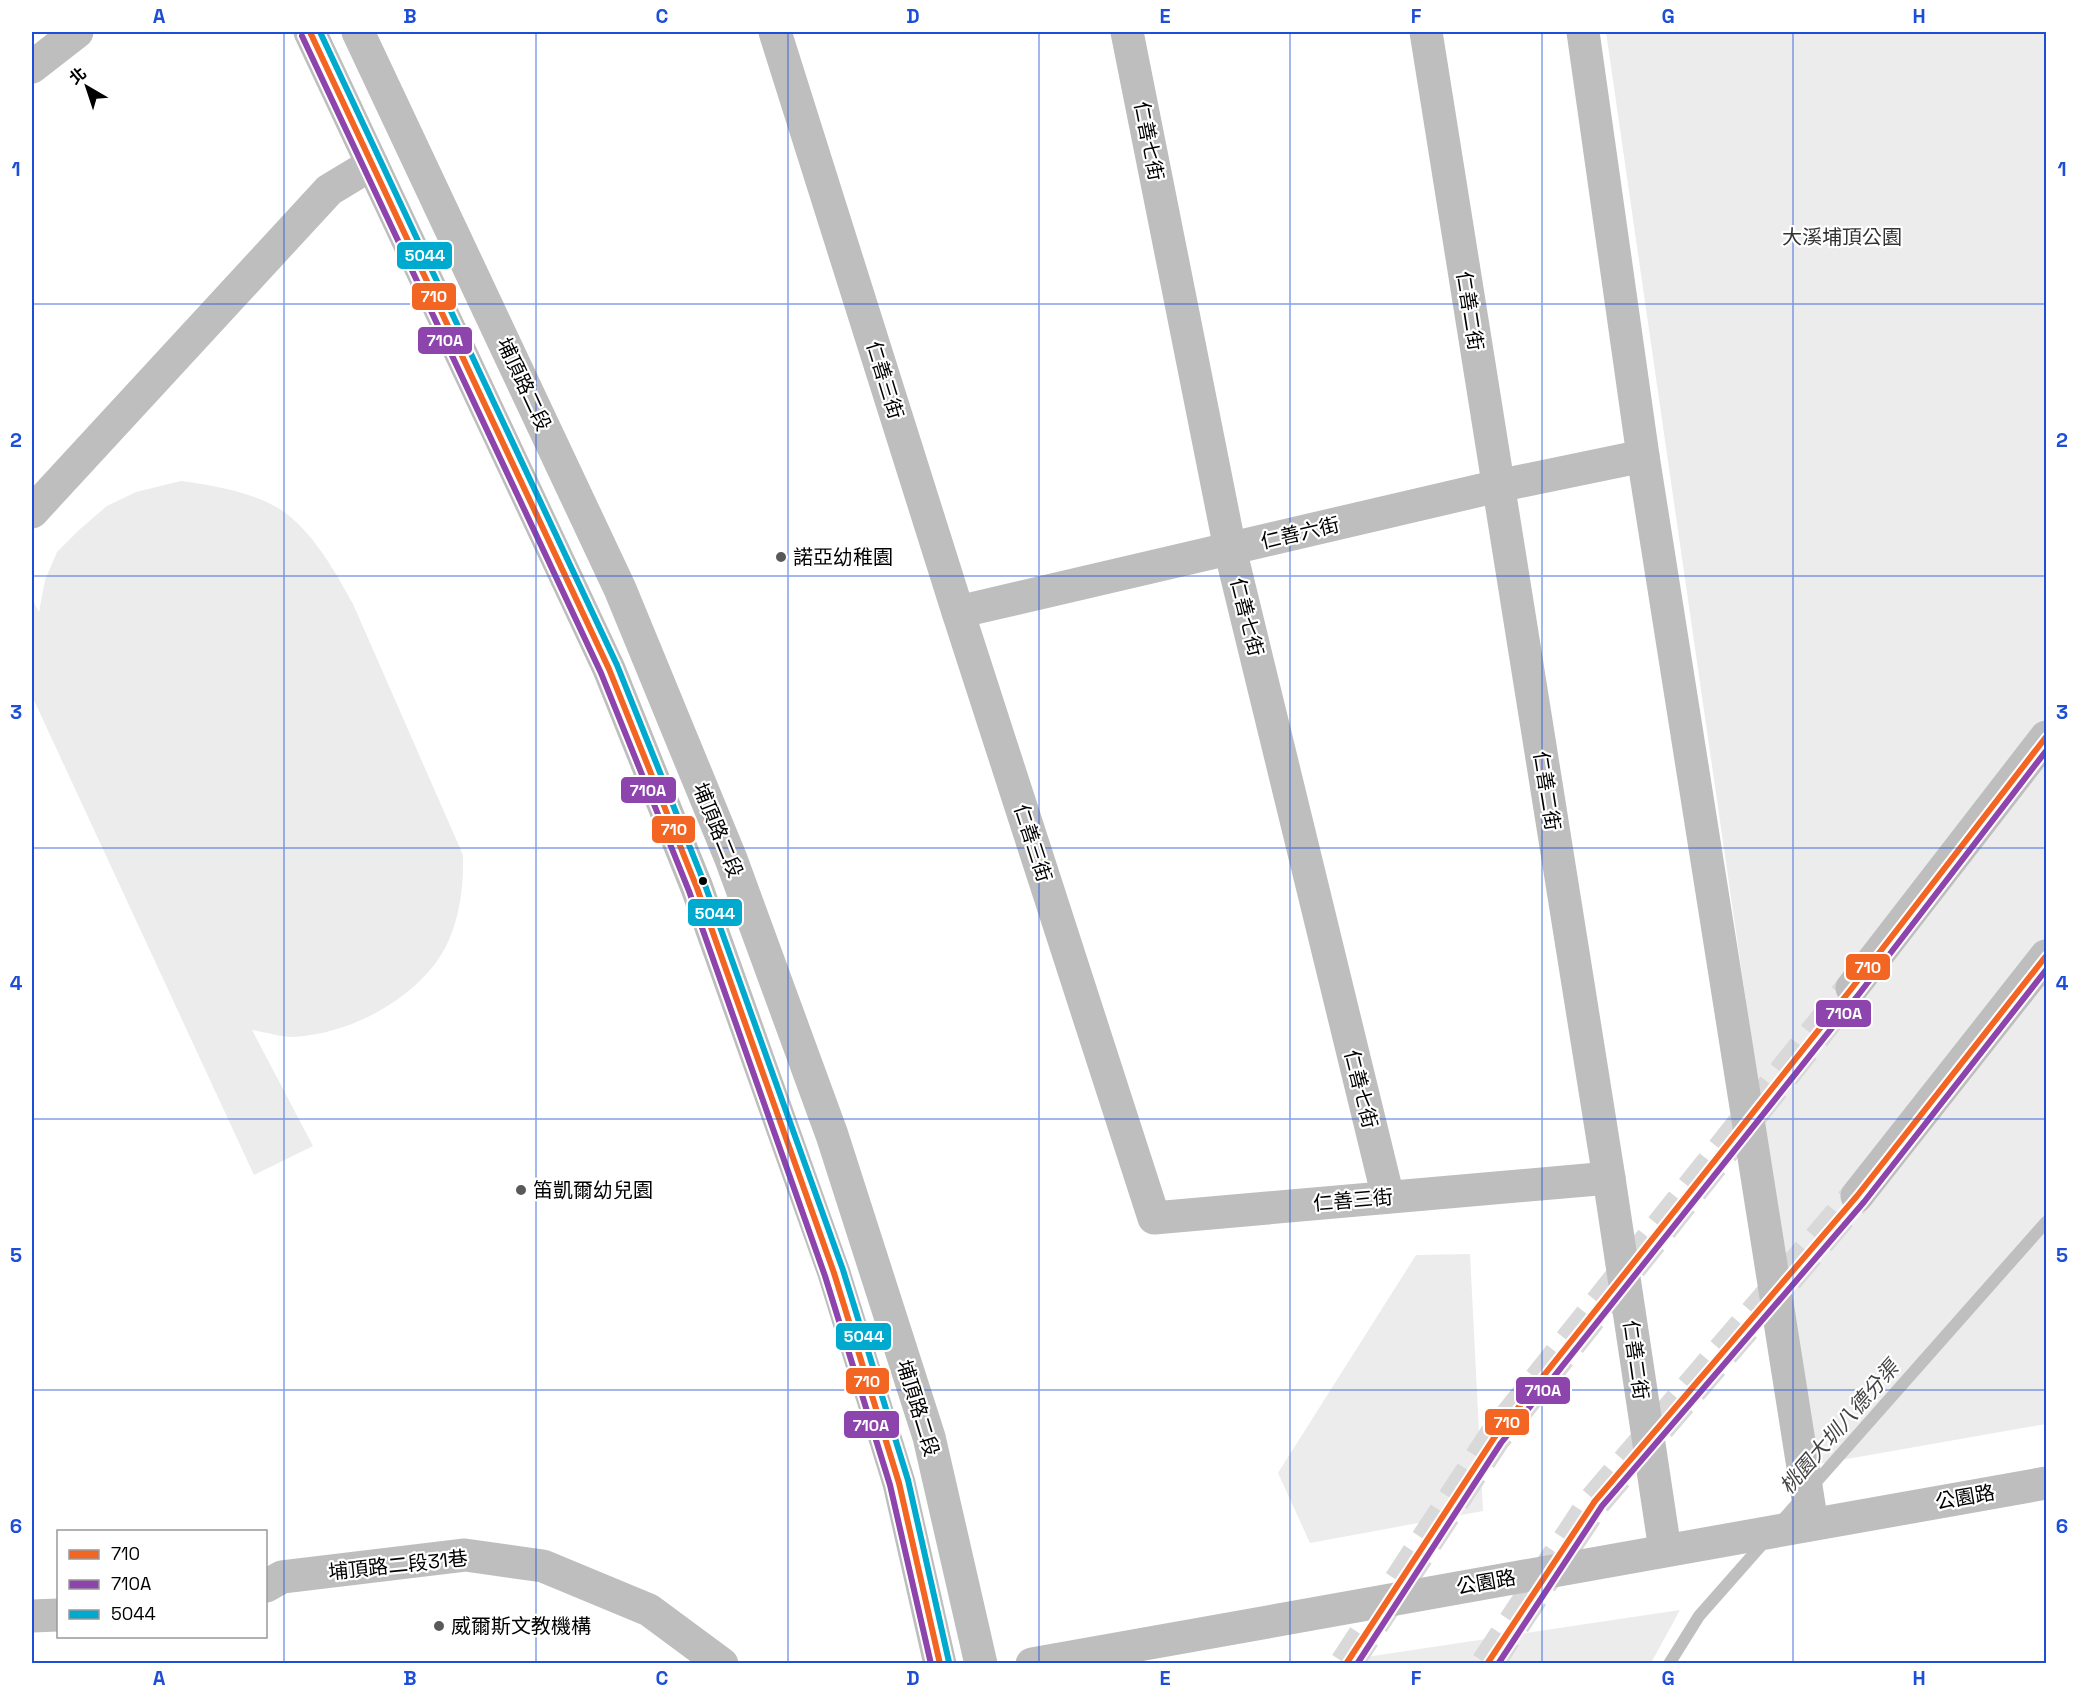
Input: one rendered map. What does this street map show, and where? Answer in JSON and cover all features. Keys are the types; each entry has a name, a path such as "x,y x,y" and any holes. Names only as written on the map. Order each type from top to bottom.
{"main road":[{"path":"32,68 77,32"},
{"name":"埔頂路二段","path":"310,32 609,669 697,888 834,1273 899,1483 940,1664"},
{"name":"埔頂路二段","path":"358,32 621,589 730,860 832,1135 929,1437 981,1664"},
{"name":"仁善三街","path":"775,32 958,612 1154,1218 1609,1178"},
{"name":"仁善七街","path":"1127,32 1230,549 1388,1197"},
{"name":"仁善二街","path":"1426,32 1609,1178 1665,1550"},
{"path":"1583,32 1643,456 1812,1524"},
{"path":"32,512 329,190 372,164"},
{"name":"仁善六街","path":"958,612 1498,486 1643,456"},
{"path":"1852,988 2046,737"},
{"path":"1857,1196 2046,956"},
{"name":"公園路","path":"1032,1664 2046,1483"},
{"name":"埔頂路二段31巷","path":"267,1586 282,1578 465,1555 543,1566 649,1610 722,1664"},
{"path":"32,1616 57,1615"}],"green space":[{"name":"大溪埔頂公園","path":"1606,32 2046,32 2046,1424 1813,1465"},
{"path":"181,481 222,488 251,496 277,507 297,523 316,544 353,604 463,855 461,898 449,940 435,964 406,993 390,1005 353,1024 313,1035 293,1037 252,1030 313,1146 254,1175 32,696 32,599 39,612 45,580 57,552 107,506 136,492"},
{"path":"1470,1254 1483,1511 1310,1543 1278,1473 1416,1255"},
{"path":"1680,1610 1651,1663 1326,1663"}],"waterway":[{"name":"桃園大圳八德分渠","path":"1779,1524 2046,1222"},
{"name":"桃園大圳八德分渠","path":"1669,1664 1699,1616 1766,1540"}],"tunnel":[{"path":"1346,1664 1494,1438 1852,988"},
{"path":"1487,1664 1595,1501 1857,1196"}],"transit line":[{"name":"710","path":"310,32 609,669 697,888 834,1273 899,1483 940,1664"},
{"name":"5044","path":"320,32 617,665 705,885 843,1270 908,1480 949,1662"},
{"name":"710A","path":"302,36 601,673 689,891 825,1276 890,1485 931,1664"},
{"name":"710","path":"1346,1664 1494,1438 1852,988 2046,737"},
{"name":"710A","path":"1357,1664 1501,1443 1859,994 2046,751"},
{"name":"710","path":"1487,1664 1595,1501 1857,1196 2046,956"},
{"name":"710A","path":"1498,1664 1602,1506 1864,1202 2046,970"}],"place":[{"name":"諾亞幼稚園","path":"781,557"},
{"name":"笛凱爾幼兒園","path":"521,1190"},
{"name":"威爾斯文教機構","path":"439,1626"}]}
